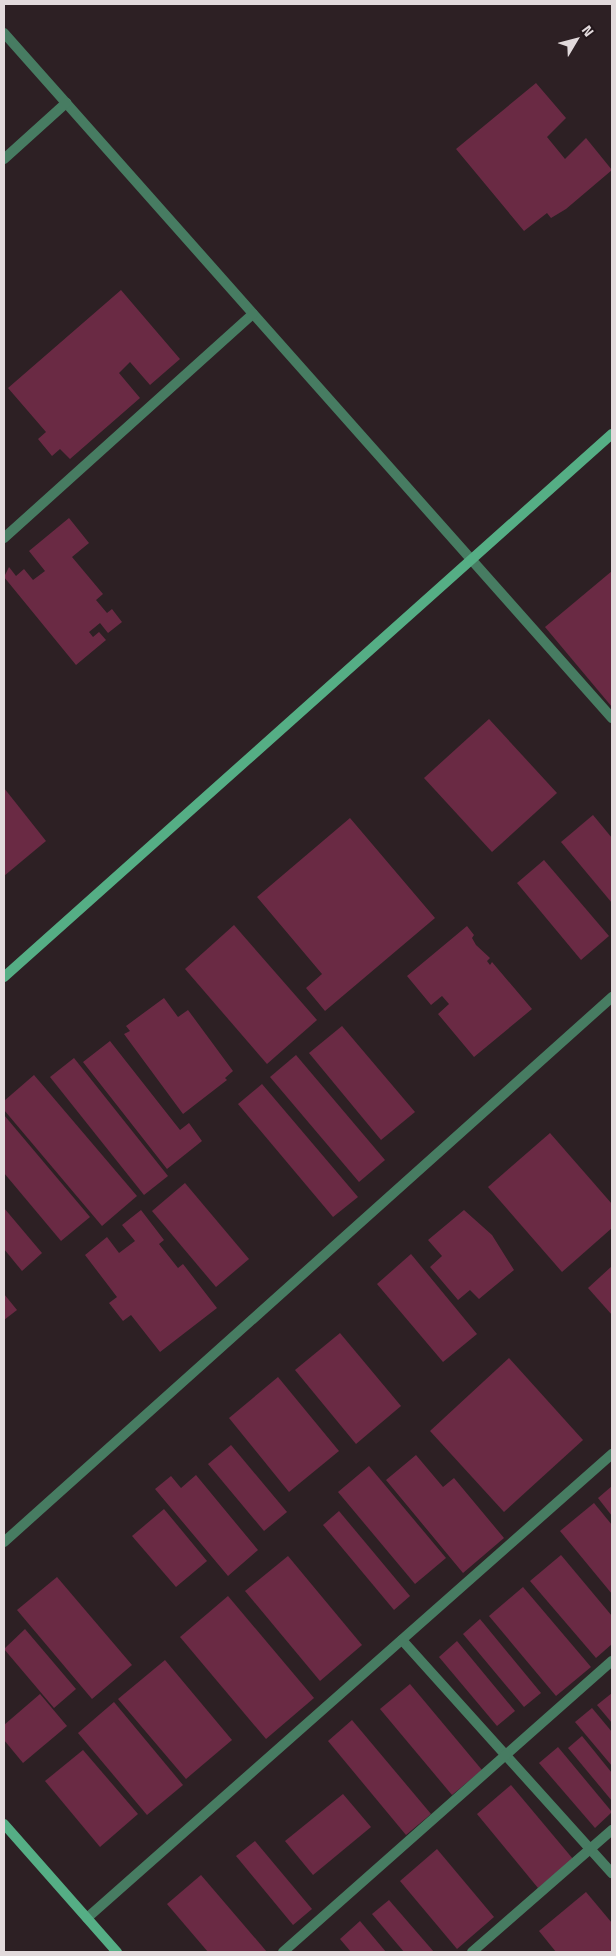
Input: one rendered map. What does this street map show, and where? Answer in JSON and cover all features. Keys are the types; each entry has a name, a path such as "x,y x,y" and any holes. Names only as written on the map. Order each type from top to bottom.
{"street":[{"path":"4,33 612,718"},
{"path":"4,159 66,103"},
{"path":"4,538 253,314"},
{"path":"4,977 612,434"},
{"path":"4,1542 612,997"},
{"path":"87,1918 612,1454"},
{"path":"402,1640 612,1873"},
{"path":"283,1952 612,1661"},
{"path":"4,1824 117,1952"},
{"path":"472,1952 612,1830"}],"building":[{"path":"536,83 566,118 547,137 565,159 586,138 612,170 566,209 551,218 547,213 524,231 456,149"},
{"path":"121,290 180,359 150,385 130,362 119,373 140,398 70,459 60,449 52,456 38,439 46,432 8,388"},
{"path":"69,518 89,543 72,557 103,594 96,600 107,613 112,609 122,622 108,633 100,623 89,632 93,637 99,632 106,640 76,665 4,577 9,567 16,576 24,569 33,580 45,571 29,551"},
{"path":"612,571 612,707 545,627"},
{"path":"489,719 557,793 492,852 424,778"},
{"path":"4,788 46,841 4,876"},
{"path":"593,815 612,838 612,903 561,842"},
{"path":"350,818 435,918 325,1011 306,988 322,974 257,897"},
{"path":"544,860 609,936 581,960 517,883"},
{"path":"234,925 317,1020 267,1064 185,969"},
{"path":"467,926 474,935 472,938 476,945 490,958 487,961 490,965 492,962 532,1009 474,1057 438,1014 449,1004 442,996 431,1005 407,976"},
{"path":"164,998 178,1017 188,1010 233,1071 225,1078 227,1080 183,1114 124,1034 130,1031 126,1026"},
{"path":"342,1026 415,1112 381,1140 309,1053"},
{"path":"110,1041 180,1130 189,1123 202,1141 167,1169 83,1062"},
{"path":"296,1055 385,1160 359,1182 270,1077"},
{"path":"74,1058 168,1176 144,1195 50,1077"},
{"path":"34,1075 137,1196 102,1226 4,1110 4,1101"},
{"path":"262,1084 358,1197 333,1217 238,1104"},
{"path":"4,1115 90,1217 61,1241 4,1173"},
{"path":"550,1133 612,1204 612,1228 562,1272 488,1187"},
{"path":"185,1183 249,1259 216,1287 152,1211"},
{"path":"4,1208 42,1253 22,1271 4,1249"},
{"path":"141,1210 164,1240 159,1244 178,1268 183,1264 217,1308 160,1352 131,1315 123,1321 109,1303 117,1297 85,1255 107,1237 119,1253 135,1241 122,1225"},
{"path":"464,1210 492,1235 514,1270 479,1299 470,1290 458,1300 430,1267 442,1256 428,1240"},
{"path":"411,1254 477,1334 443,1362 377,1284"},
{"path":"612,1266 612,1315 588,1288"},
{"path":"4,1294 17,1310 4,1320"},
{"path":"340,1333 401,1406 356,1444 295,1370"},
{"path":"509,1358 583,1440 504,1512 430,1431"},
{"path":"278,1377 339,1451 289,1492 229,1418"},
{"path":"231,1445 287,1512 264,1531 208,1464"},
{"path":"416,1455 443,1487 454,1478 504,1538 463,1573 386,1480"},
{"path":"369,1466 446,1558 415,1584 338,1492"},
{"path":"196,1475 258,1550 228,1576 155,1489 171,1476 181,1488"},
{"path":"612,1486 612,1516 598,1498"},
{"path":"594,1503 612,1525 612,1594 560,1531"},
{"path":"164,1509 207,1561 176,1587 132,1536"},
{"path":"339,1511 410,1596 394,1610 323,1525"},
{"path":"561,1555 612,1616 612,1644 596,1658 530,1581"},
{"path":"288,1556 362,1645 320,1681 245,1591"},
{"path":"57,1577 132,1665 92,1699 17,1610"},
{"path":"523,1587 591,1667 556,1696 489,1616"},
{"path":"228,1596 314,1698 266,1739 180,1637"},
{"path":"480,1619 541,1693 524,1707 463,1634"},
{"path":"25,1629 76,1689 54,1708 4,1649"},
{"path":"457,1641 515,1711 497,1726 439,1657"},
{"path":"165,1660 232,1740 186,1779 118,1699"},
{"path":"410,1684 482,1770 452,1795 380,1709"},
{"path":"612,1693 612,1723 597,1705"},
{"path":"40,1694 67,1726 23,1763 4,1740 4,1725"},
{"path":"114,1702 183,1785 147,1815 78,1733"},
{"path":"592,1708 612,1732 612,1766 575,1722"},
{"path":"352,1720 431,1814 406,1835 328,1741"},
{"path":"582,1736 612,1773 612,1801 568,1748"},
{"path":"558,1747 612,1812 595,1828 539,1763"},
{"path":"83,1750 138,1814 100,1847 45,1781"},
{"path":"511,1785 573,1859 538,1888 477,1814"},
{"path":"343,1794 371,1827 313,1875 285,1841"},
{"path":"255,1841 312,1909 293,1925 236,1856"},
{"path":"437,1849 494,1917 457,1949 400,1881"},
{"path":"201,1875 267,1952 208,1952 167,1904"},
{"path":"586,1892 612,1923 612,1952 556,1952 539,1931"},
{"path":"389,1900 434,1952 404,1952 372,1914"},
{"path":"360,1921 386,1952 351,1952 340,1939"}]}
